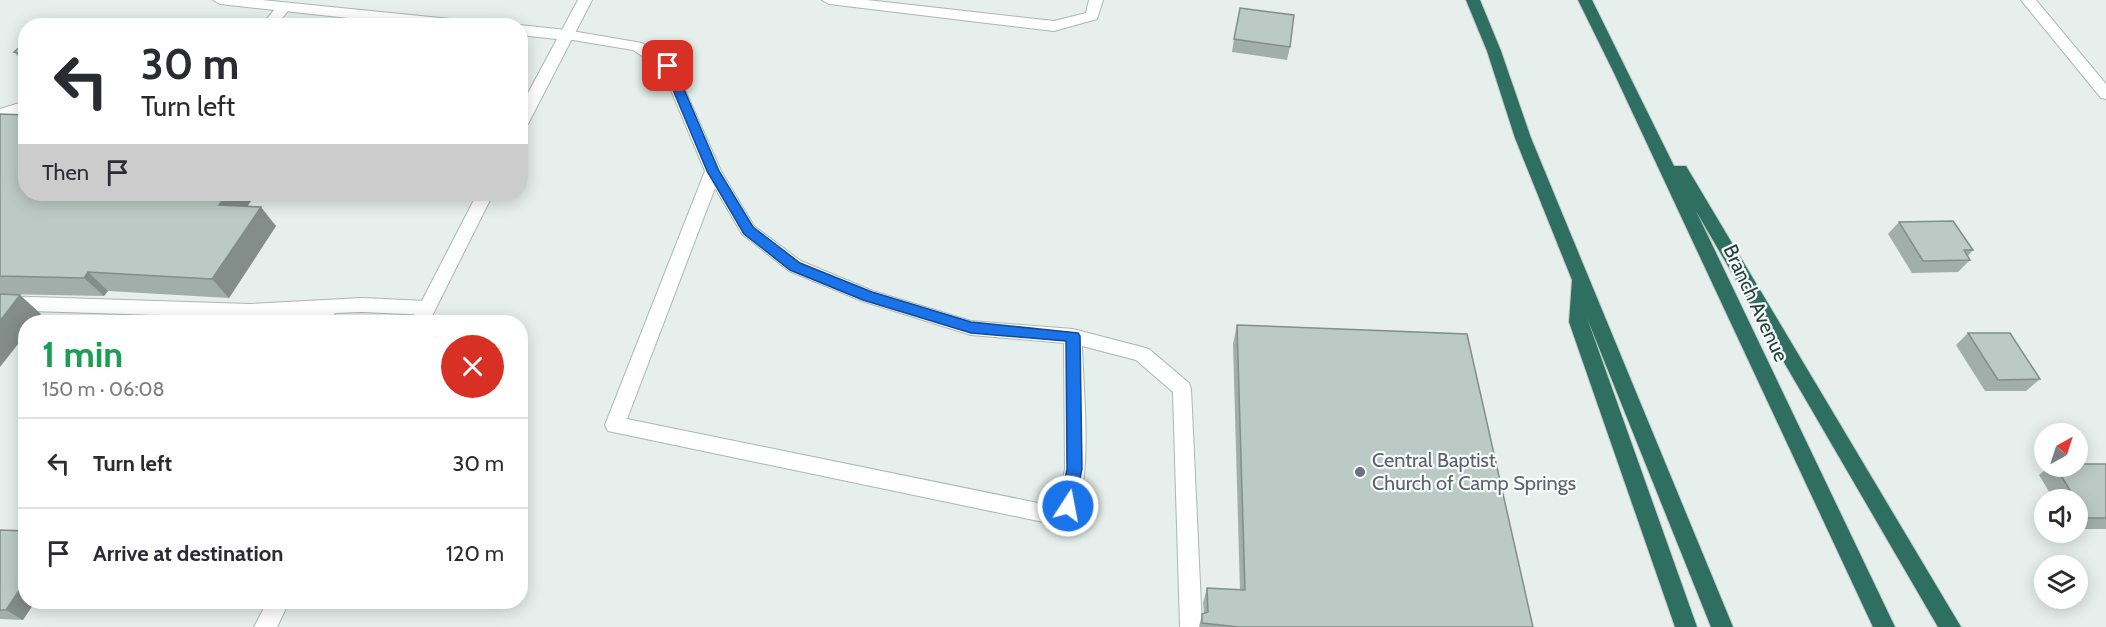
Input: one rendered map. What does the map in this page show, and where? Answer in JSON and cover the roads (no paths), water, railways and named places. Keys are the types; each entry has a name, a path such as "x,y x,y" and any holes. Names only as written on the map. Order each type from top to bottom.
{"highway":[{"path":"1473,0 1494,51 1523,138 1722,627"},
{"name":"Branch Avenue","path":"1585,0 1623,73 1884,627"},
{"path":"1623,73 1950,627"},
{"path":"1580,275 1578,322 1686,627"}],"street":[{"path":"220,0 392,18"},
{"path":"528,109 585,0"},
{"path":"829,0 1054,26 1092,16 1096,0"},
{"path":"2028,0 2106,94"},
{"path":"275,18 284,7"},
{"path":"528,31 637,46 668,66 713,171 748,230 795,266 868,296 971,328 1073,336 1142,354 1182,388 1191,627"},
{"path":"0,114 18,108"},
{"path":"713,171 615,425 1043,513 1068,506 1075,469 1073,336"},
{"path":"0,303 325,314 362,305 423,315 481,201"},
{"path":"101,315 107,307"},
{"path":"265,627 274,609"}],"place":[{"name":"Central Baptist Church of Camp Springs","path":"1360,472"}]}
